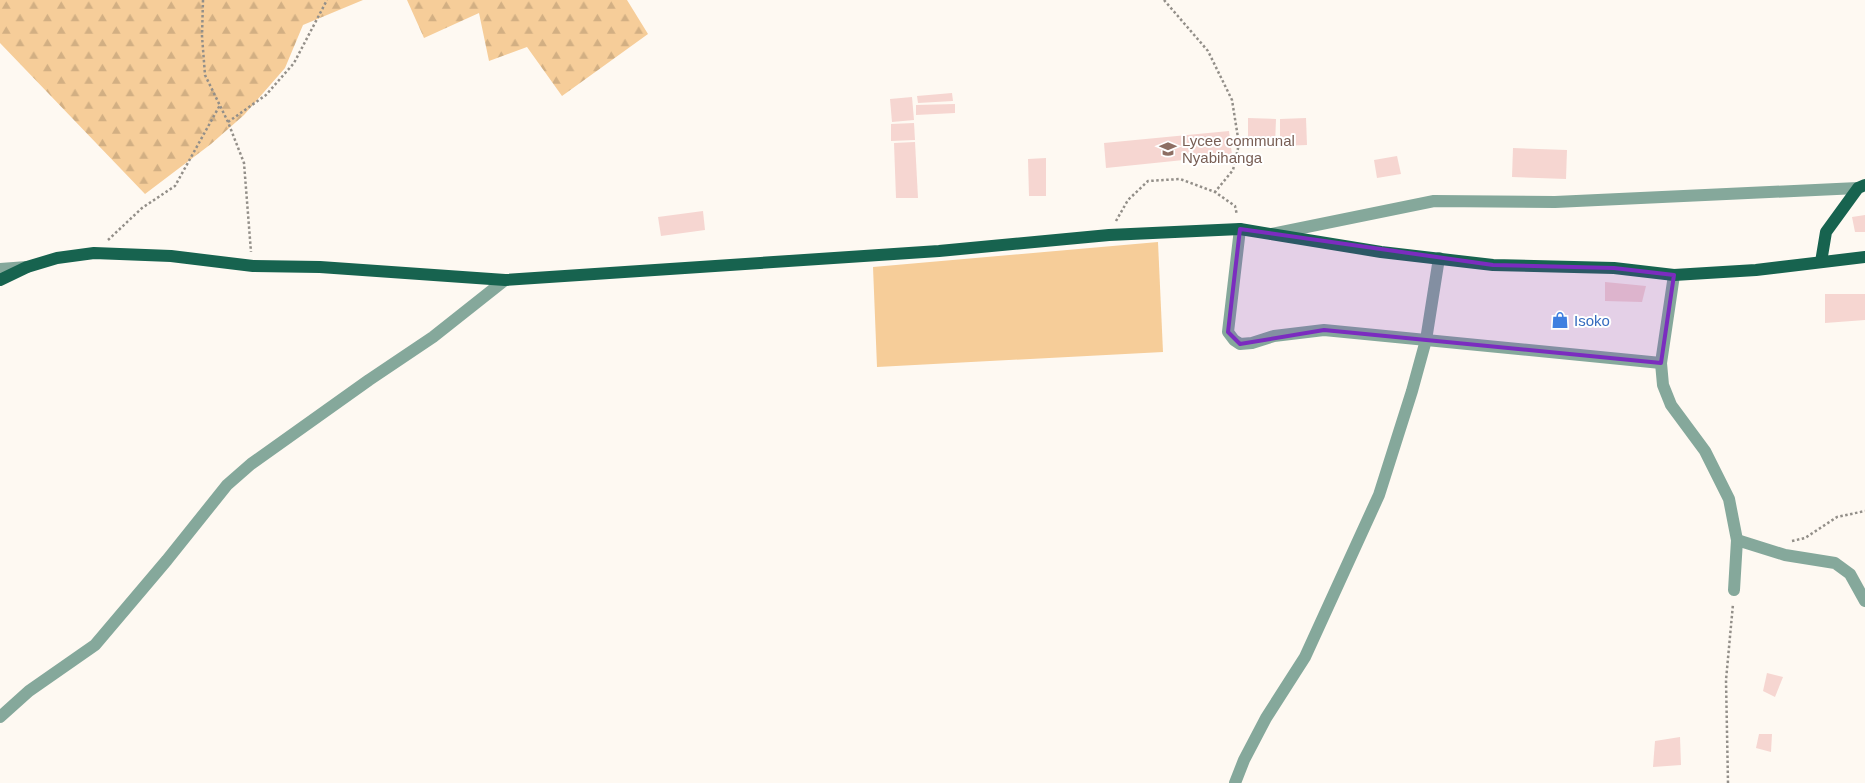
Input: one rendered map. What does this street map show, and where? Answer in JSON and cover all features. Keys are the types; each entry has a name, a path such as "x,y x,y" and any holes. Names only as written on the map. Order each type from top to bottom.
{"main road":[{"path":"1821,262 1826,232 1861,186"},
{"path":"0,280 27,267 57,258 94,253 170,256 253,266 320,267 505,280 930,252 1109,235 1240,229 1381,252 1493,265 1614,268 1674,275 1756,270 1865,257"}],"street":[{"path":"1272,234 1434,201 1555,202 1861,186"},
{"path":"1240,229 1228,332 1240,344 1252,343 1296,332 1324,330 1661,363"},
{"path":"1235,783 1244,760 1266,718 1305,657 1379,495 1426,340 1440,258"},
{"path":"0,269 27,267"},
{"path":"1674,275 1661,363 1663,385 1671,405 1705,451 1729,499 1737,540 1734,590"},
{"path":"0,717 29,691 95,645 227,485 239,474 369,380 433,337 505,280"},
{"path":"1737,540 1785,555 1836,563 1850,574 1865,601"}],"path":[{"path":"203,0 202,36 205,75 228,122 244,163 253,266"},
{"path":"228,122 266,95 294,63 327,0"},
{"path":"1164,0 1208,51 1232,100 1239,144 1233,170 1214,192"},
{"path":"94,253 142,208 175,186 220,105"},
{"path":"1109,235 1128,200 1148,182 1180,179 1214,192 1235,206 1240,229"},
{"path":"1789,542 1805,538 1837,516 1865,511"},
{"path":"1728,783 1726,680 1734,590"}],"highlighted area":[{"path":"1240,229 1493,265 1614,268 1674,275 1661,363 1324,330 1240,344 1228,332"}],"green space":[{"path":"0,0 363,0 303,25 285,68 244,115 211,144 145,194 0,43"},
{"path":"407,0 627,0 648,34 562,96 527,47 489,61 479,13 424,38"},
{"path":"1158,242 1163,352 877,367 873,267"}],"building":[{"path":"952,93 953,101 918,103 917,96"},
{"path":"912,97 914,120 892,122 890,99"},
{"path":"955,104 955,113 916,115 916,105"},
{"path":"1248,118 1276,119 1275,145 1248,145"},
{"path":"1306,118 1307,145 1280,146 1280,119"},
{"path":"914,123 915,140 891,141 891,124"},
{"name":"Lycee communal Nyabihanga","path":"1229,131 1232,155 1106,168 1104,143"},
{"path":"915,142 918,198 896,198 894,143"},
{"path":"1513,148 1567,150 1566,179 1512,177"},
{"path":"1397,156 1401,174 1377,178 1374,160"},
{"path":"1046,158 1046,196 1029,196 1028,159"},
{"path":"703,211 705,230 661,236 658,217"},
{"path":"1865,215 1865,232 1855,232 1852,217"},
{"path":"1605,282 1646,286 1642,302 1605,301"},
{"path":"1825,294 1865,294 1865,320 1825,323"},
{"path":"1767,673 1783,677 1775,697 1763,691"},
{"path":"1759,734 1772,734 1771,752 1756,748"},
{"path":"1680,737 1681,765 1653,767 1655,741"}],"place":[{"name":"Lycee communal Nyabihanga","path":"1168,149"},
{"name":"Isoko","path":"1560,320"}]}
